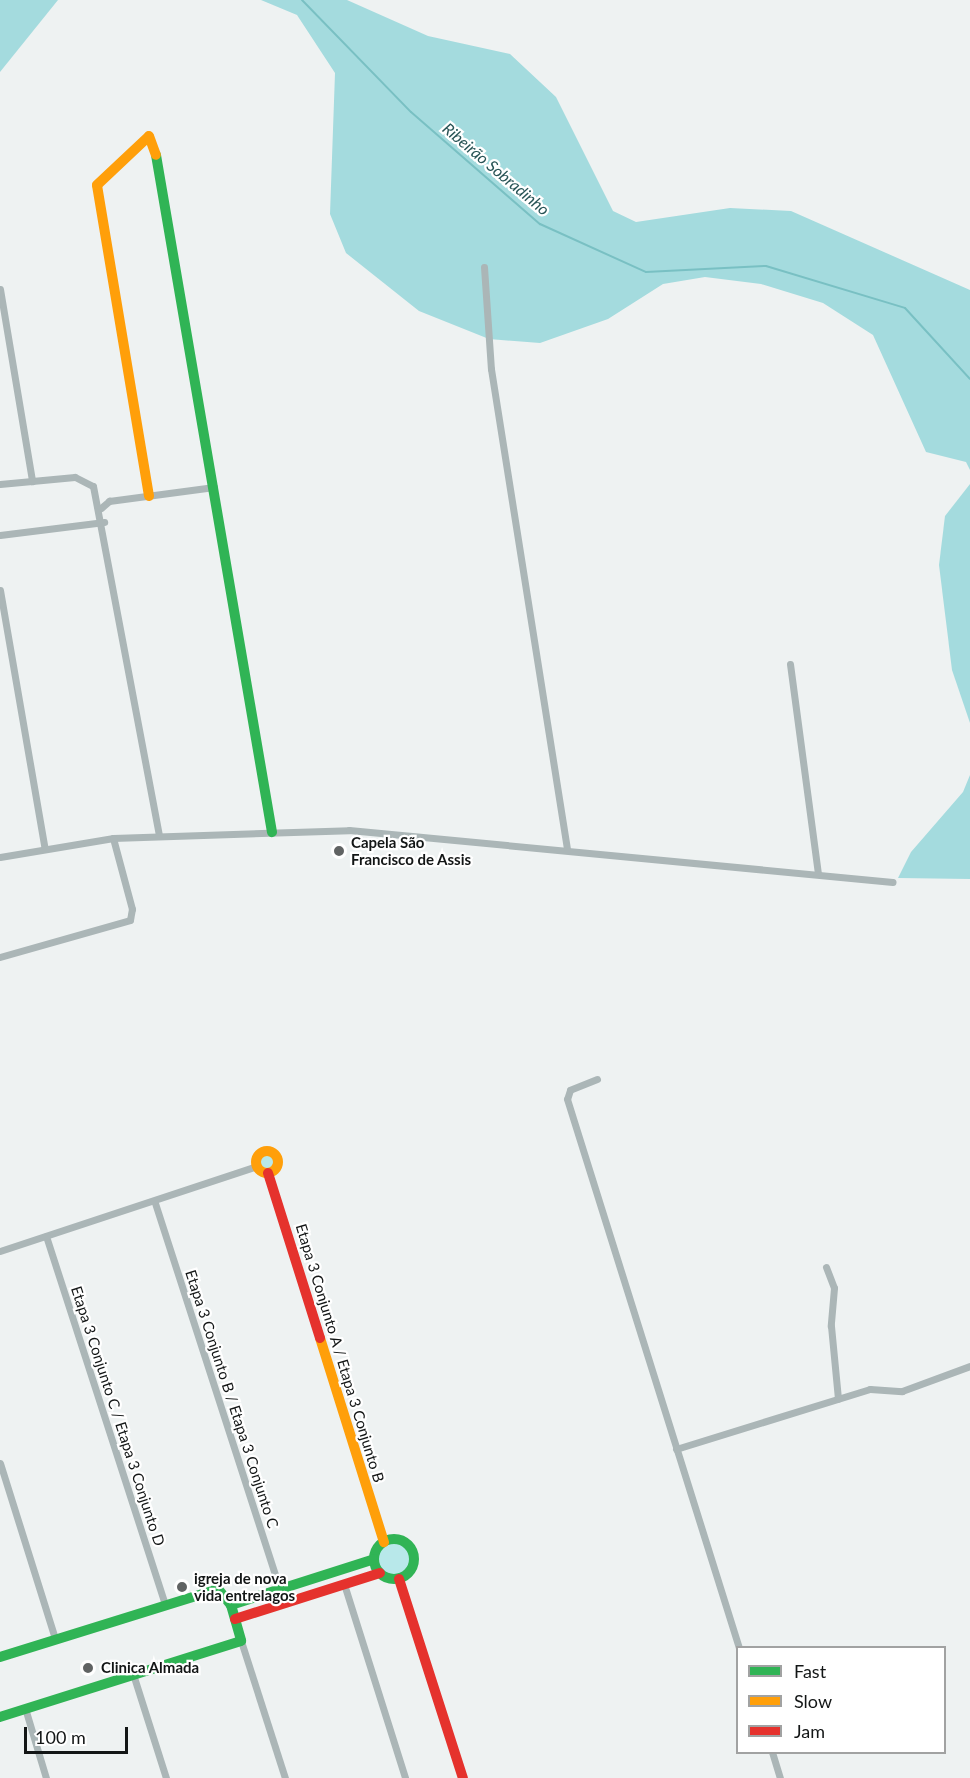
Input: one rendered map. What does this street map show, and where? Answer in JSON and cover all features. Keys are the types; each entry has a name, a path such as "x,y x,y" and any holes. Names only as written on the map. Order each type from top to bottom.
{"street":[{"path":"149,496 97,185 147,136 154,141 272,832"},
{"path":"484,267 491,369 567,850"},
{"path":"0,289 32,481"},
{"path":"0,484 87,480 101,508 159,836"},
{"path":"101,508 149,496 214,487"},
{"path":"0,535 104,522"},
{"path":"0,590 44,846"},
{"path":"790,664 818,873"},
{"path":"0,857 44,846 113,838 349,830 818,873 893,882"},
{"path":"0,957 130,920 132,909 113,838"},
{"path":"597,1079 570,1090 567,1099 739,1646"},
{"path":"275,1153 278,1165 267,1173 257,1166 259,1154 275,1153"},
{"path":"0,1251 155,1203 257,1166"},
{"name":"Etapa 3 Conjunto A / Etapa 3 Conjunto B","path":"267,1173 384,1542"},
{"name":"Etapa 3 Conjunto B / Etapa 3 Conjunto C","path":"155,1203 284,1603"},
{"name":"Etapa 3 Conjunto C / Etapa 3 Conjunto D","path":"46,1236 165,1604"},
{"path":"825,1267 834,1288 831,1326 838,1399"},
{"path":"676,1449 870,1389 902,1391 970,1366"},
{"path":"0,1463 56,1639"},
{"path":"231,1605 374,1559 384,1542 398,1539 413,1552 411,1571 399,1579"},
{"path":"374,1559 380,1573"},
{"path":"235,1619 380,1573 399,1579"},
{"path":"399,1579 463,1778"},
{"path":"344,1584 405,1778"},
{"path":"0,1657 219,1589 231,1605 285,1778"},
{"path":"0,1717 241,1641"},
{"path":"133,1674 166,1778"},
{"path":"25,1708 46,1778"},
{"path":"773,1754 780,1778"}],"shaded area":[{"path":"0,0 58,0 0,72"},
{"path":"261,0 347,0 428,36 510,54 556,97 613,211 636,222 730,208 791,211 970,290 970,470 966,462 926,452 873,335 823,303 761,284 705,277 663,284 608,319 540,343 489,339 419,311 346,253 330,214 335,73 297,15"},
{"path":"970,484 970,723 952,670 939,565 945,516"},
{"path":"970,775 970,879 898,878 911,852 963,792"},
{"path":"267,1153 273,1156 276,1162 273,1168 267,1171 261,1168 258,1162 261,1156"},
{"path":"394,1543 406,1547 410,1559 406,1571 394,1575 382,1571 378,1559 382,1547"}],"waterway":[{"name":"Ribeirão Sobradinho","path":"302,0 411,112 540,224 646,272 766,266 905,308 970,379"}],"traffic: fast":[{"path":"156,155 272,832"},
{"path":"394,1539 402,1540 408,1545 413,1551 414,1559 413,1567 408,1573 402,1578 394,1579 386,1578 380,1573 375,1567 374,1559 375,1551 380,1545 386,1540 394,1539"},
{"path":"231,1605 374,1559"},
{"path":"0,1657 218,1589 231,1605 241,1641 0,1717"}],"traffic: slow":[{"path":"149,496 97,185 149,136 156,155"},
{"path":"267,1151 275,1154 278,1162 275,1170 267,1173 259,1170 256,1162 259,1154 267,1151"},
{"path":"320,1338 384,1542"}],"traffic: jam":[{"path":"268,1173 320,1338"},
{"path":"235,1619 380,1573"},
{"path":"399,1579 463,1778"}],"place":[{"name":"Capela São Francisco de Assis","path":"339,851"},
{"name":"igreja de nova vida entrelagos","path":"182,1587"},
{"name":"Clinica Almada","path":"88,1668"}]}
